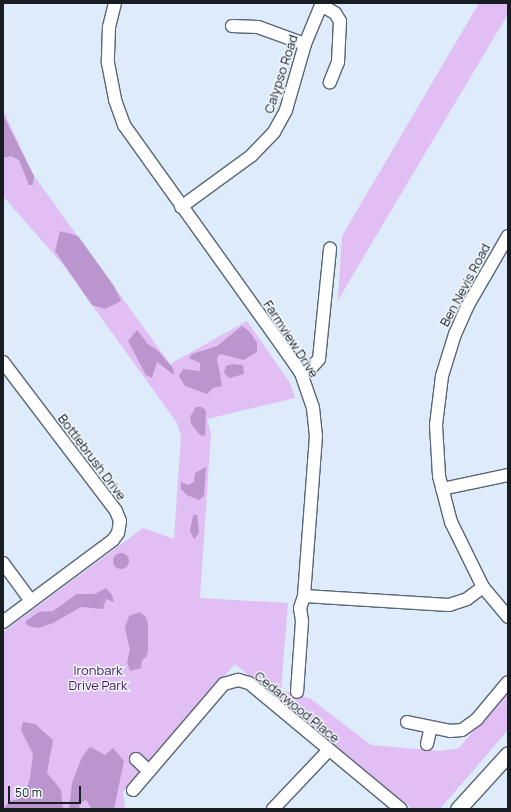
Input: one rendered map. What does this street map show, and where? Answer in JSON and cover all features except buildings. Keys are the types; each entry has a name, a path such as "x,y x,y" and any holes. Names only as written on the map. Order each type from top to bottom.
{"street":[{"name":"Farmview Drive","path":"115,3 108,51 115,100 130,135 300,373 314,408 316,429 304,596 300,608 302,621 297,692"},
{"name":"Calypso Road","path":"181,207 251,156 274,132 286,110 305,44 322,4"},
{"path":"322,4 337,15 341,23 337,67 330,82"},
{"path":"232,26 254,26 305,44"},
{"name":"Ben Nevis Road","path":"508,236 468,305 446,359 439,392 436,425 442,489 456,535 483,587 508,617"},
{"path":"300,373 311,368 319,359 330,249"},
{"name":"Bottlebrush Drive","path":"3,362 116,511 120,521 118,533 113,540 3,622"},
{"path":"442,489 508,475"},
{"path":"3,563 31,601"},
{"path":"304,596 449,605 467,599 483,587"},
{"name":"Cedarwood Place","path":"133,790 224,684 235,680 249,683 401,809"},
{"path":"407,722 455,731 465,728 480,715 508,682"},
{"path":"427,744 431,727"},
{"path":"273,809 329,750"},
{"path":"458,809 508,754"},
{"path":"136,759 149,770"}],"green space":[{"path":"479,3 508,3 508,14 338,300 342,236"},
{"name":"Ironbark Drive Park","path":"3,110 34,176 170,364 247,321 290,383 295,398 207,419 211,433 200,598 288,603 281,690 311,699 371,745 440,751 459,748 508,689 508,730 440,809 412,809 235,664 123,792 125,809 3,809 3,632 143,528 174,539 181,436 177,423 64,266 3,196"}],"shaded area":[{"path":"3,115 34,176 33,185 29,185 19,160 11,156 3,158"},
{"path":"60,231 78,236 114,286 121,301 105,309 92,305 55,251"},
{"path":"242,326 250,332 257,343 257,352 244,360 220,354 217,358 222,386 213,388 207,394 185,386 179,376 183,369 200,371 200,363 189,358 192,354 217,346"},
{"path":"137,330 148,344 158,351 173,368 174,375 157,362 152,378 146,375 128,341"},
{"path":"232,364 243,365 244,374 229,378 224,373 226,366"},
{"path":"196,407 202,407 206,411 205,436 200,435 191,424 190,417"},
{"path":"206,467 204,496 199,500 187,495 181,489 181,482 188,485 194,482 195,473"},
{"path":"193,515 197,515 199,533 194,539 190,531"},
{"path":"118,553 124,553 129,558 127,567 124,569 118,569 113,564 113,558"},
{"path":"106,588 112,595 114,602 106,599 103,609 81,607 53,623 39,628 28,626 25,622 39,612 53,611 77,594 95,594"},
{"path":"140,612 146,617 148,624 148,651 146,657 142,660 141,668 130,671 127,662 130,650 125,628 129,616"},
{"path":"23,722 35,724 53,740 47,773 61,790 63,809 3,809 10,801 19,799 27,788 30,778 33,754 21,730"},
{"path":"90,747 105,755 113,748 124,761 114,809 92,809 86,800 80,803 79,809 69,809 72,783 82,757"}]}
